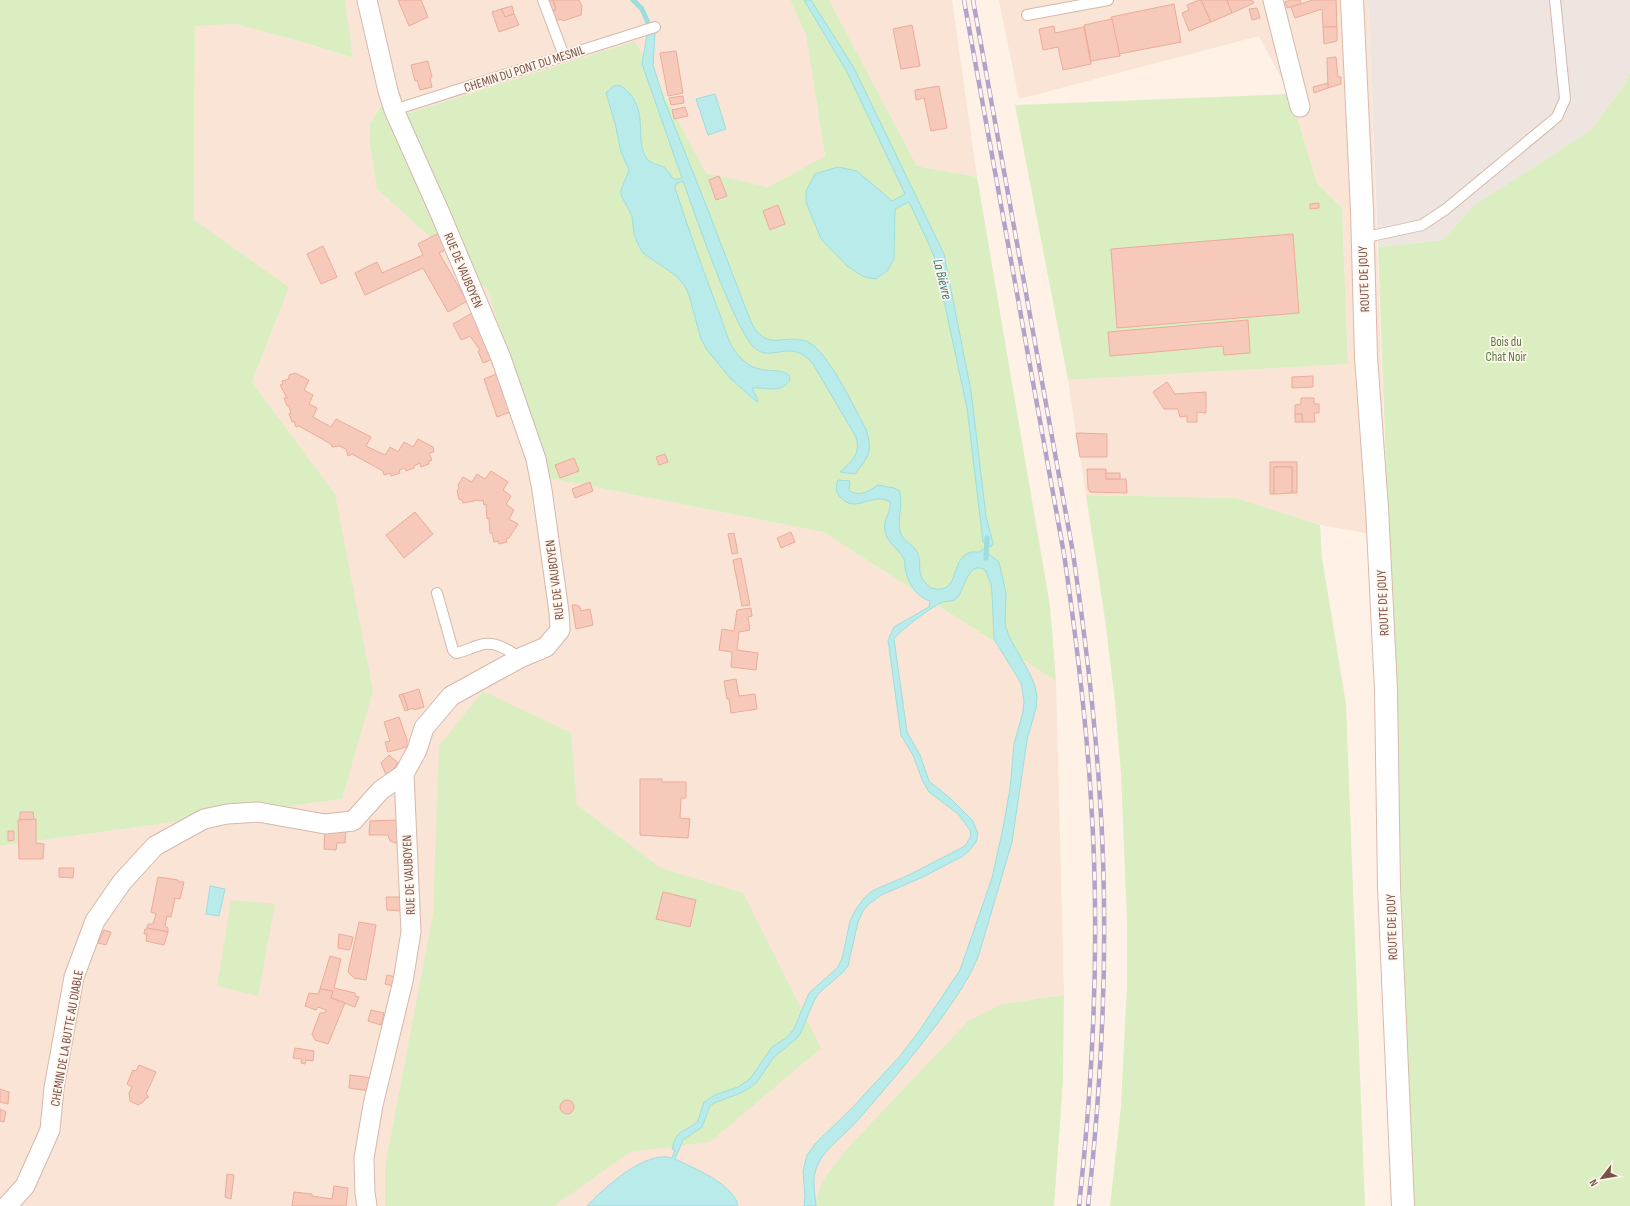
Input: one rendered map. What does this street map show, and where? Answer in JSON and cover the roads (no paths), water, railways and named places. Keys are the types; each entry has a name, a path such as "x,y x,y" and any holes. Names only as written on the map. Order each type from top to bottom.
{"main road":[{"name":"ROUTE DE JOUY","path":"1352,0 1366,357 1376,494 1386,690 1389,887 1403,1206"}],"street":[{"name":"RUE DE VAUBOYEN","path":"367,0 388,91 394,110 440,213 501,358 536,459 543,498 559,612 560,630 546,646 520,658 451,696 424,728 417,750 404,774 411,932 403,980 373,1106 364,1158 367,1206"},
{"path":"1273,0 1300,107"},
{"name":"CHEMIN DE LA BUTTE AU DIABLE","path":"6,1206 25,1186 50,1130 54,1088 74,977 95,921 122,882 150,851 155,846 204,819 227,814 258,812 325,824 353,821 381,790 404,774"}],"lane":[{"path":"543,0 564,56"},
{"path":"1027,15 1108,0"},
{"path":"1362,238 1422,225 1446,209 1557,117 1566,99 1555,0"},
{"name":"CHEMIN DU PONT DU MESNIL","path":"394,110 651,28"},
{"path":"437,593 453,650 456,653 485,644 508,650 520,658"}],"water":[{"path":"804,0 811,0 854,68 944,254 971,391 986,516 993,543 991,547 983,542 967,408 935,259 909,202 895,209 894,259 888,270 876,279 864,277 847,266 821,239 806,202 806,191 815,174 838,167 857,171 892,201 905,194 847,72"},
{"path":"655,33 653,65 664,100 751,322 757,332 770,340 792,339 808,342 816,348 832,368 866,429 868,437 868,453 864,463 855,474 840,472 852,461 856,453 856,437 813,364 805,356 798,352 784,351 763,353 757,350 748,340 738,322 716,272 683,181 676,184 675,188 695,248 730,342 738,355 750,366 763,370 784,372 789,375 790,380 782,387 778,388 752,388 758,400 757,402 731,379 707,350 701,339 689,295 685,286 675,275 643,253 637,242 634,234 632,216 621,195 621,190 629,170 621,152 615,123 606,93 616,85 624,88 632,97 637,106 641,143 647,159 664,167 675,179 682,178 642,64 647,35"},
{"path":"715,94 726,129 708,135 696,99"},
{"path":"838,480 850,481 849,490 860,494 878,485 899,490 901,500 899,526 901,534 917,552 922,578 931,588 941,589 947,587 951,582 959,562 964,556 971,552 980,552 982,549 999,562 1006,593 1006,628 1029,672 1035,686 1037,696 1036,708 1027,740 1012,842 979,954 962,988 930,1033 868,1109 821,1158 815,1174 814,1185 816,1206 804,1206 805,1196 803,1171 807,1155 816,1143 852,1108 900,1056 917,1034 960,970 992,878 1010,789 1014,744 1023,712 1024,701 1021,683 994,639 991,584 985,570 979,568 971,572 957,598 952,601 943,602 932,608 909,625 894,639 907,732 920,755 929,781 951,799 973,821 978,834 976,842 963,856 923,877 881,895 869,904 863,911 858,922 848,966 818,994 797,1038 773,1058 757,1082 751,1087 741,1093 714,1103 710,1106 702,1127 683,1140 675,1159 702,1172 721,1184 735,1198 738,1206 587,1206 614,1181 638,1165 661,1157 672,1158 675,1150 672,1149 676,1137 698,1121 704,1102 715,1095 738,1087 750,1079 772,1047 786,1038 794,1029 809,993 837,968 842,959 850,921 864,898 872,891 911,874 965,846 971,836 970,830 958,814 929,792 923,782 913,755 901,735 888,640 894,627 929,607 930,601 920,596 910,584 906,574 904,559 886,535 884,527 890,509 890,502 884,499 877,499 858,504 846,502 837,493 836,487"},
{"path":"210,886 225,889 219,916 206,914"}],"waterway":[{"path":"633,0 642,9 651,30"},
{"name":"La Bièvre","path":"986,558 987,538"}],"railway":[{"path":"964,0 1064,554 1086,738 1094,850 1095,952 1092,1054 1079,1206"},
{"path":"973,0 1073,553 1095,737 1103,850 1104,952 1101,1053 1088,1206"}],"park label":[{"name":"Bois du Chat Noir","path":"1506,348"}]}
